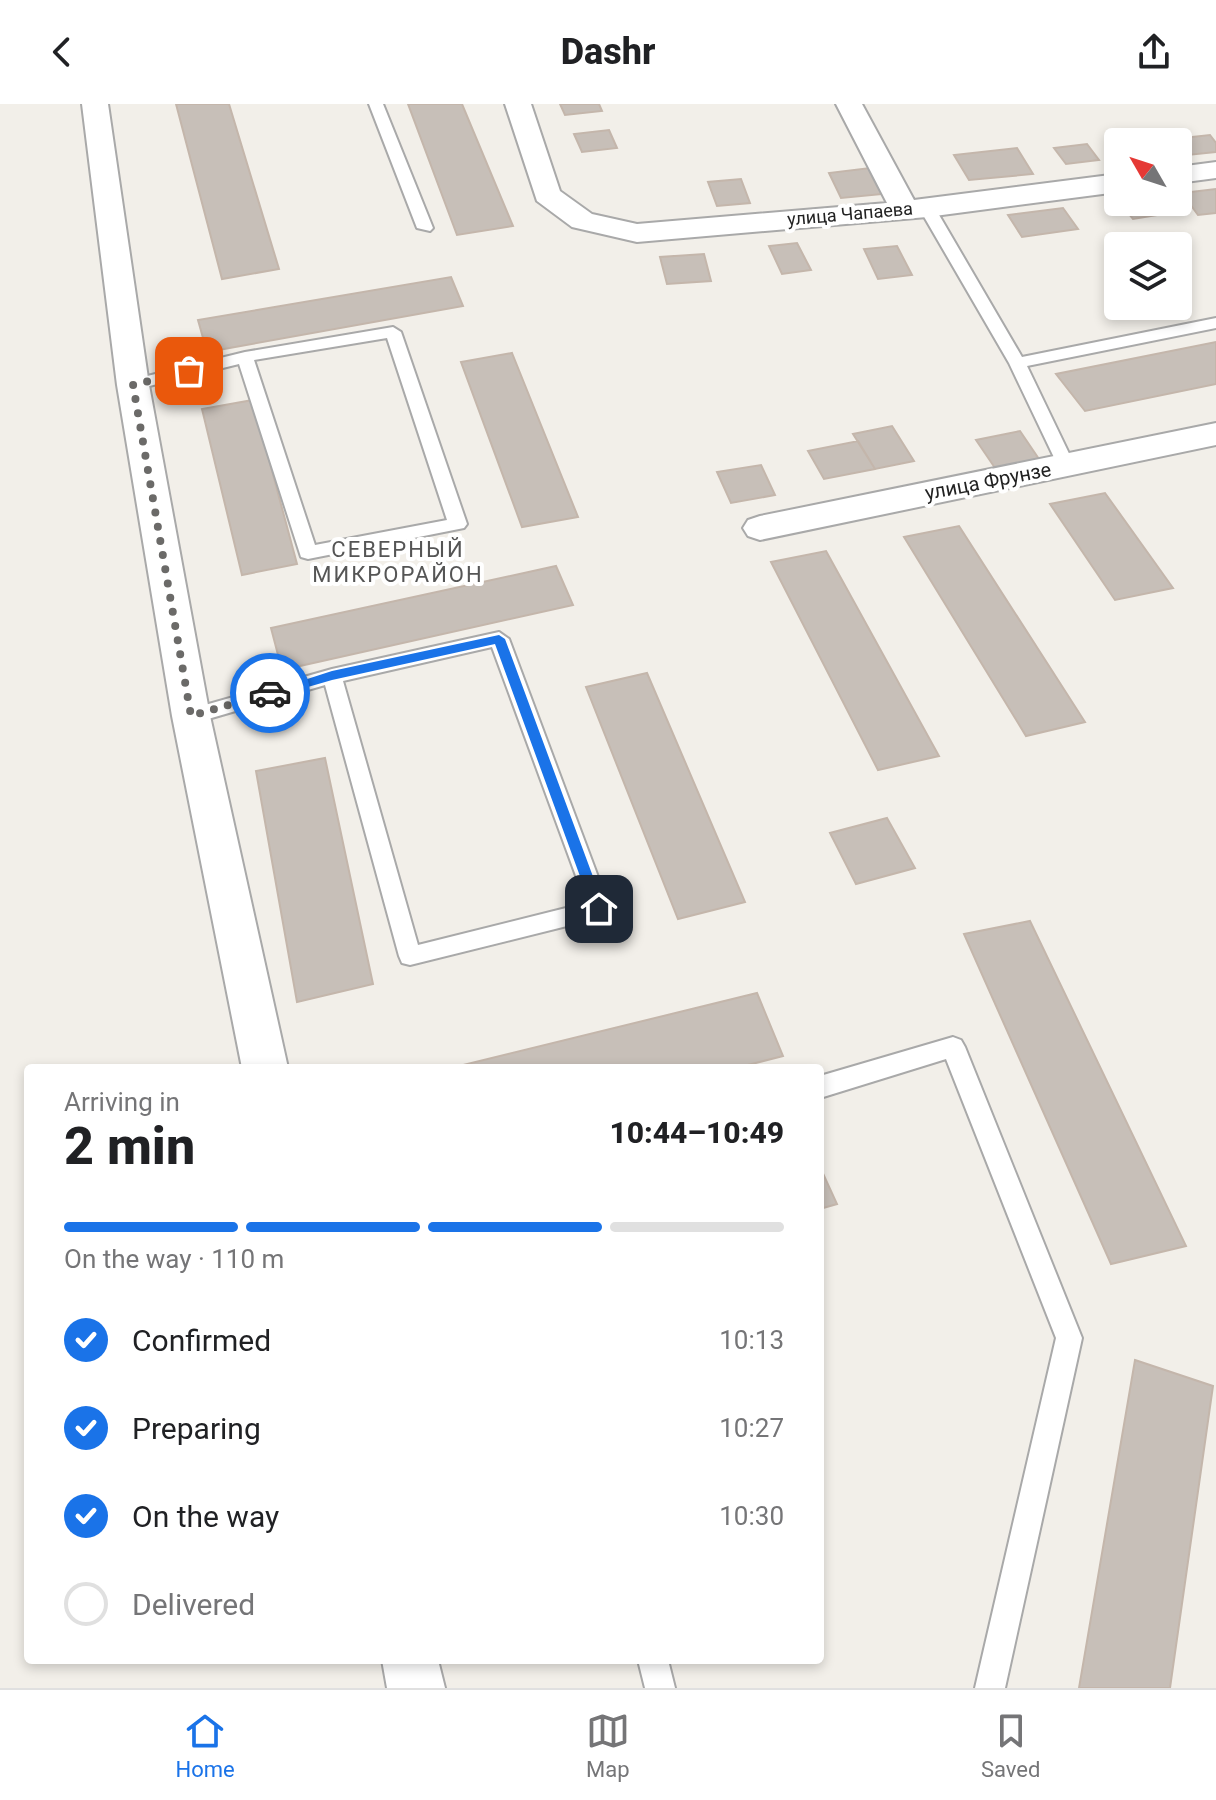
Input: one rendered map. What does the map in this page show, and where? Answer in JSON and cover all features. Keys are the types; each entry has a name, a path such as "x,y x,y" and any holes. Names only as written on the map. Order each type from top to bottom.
{"street":[{"path":"95,104 133,385 191,716 264,1064"},
{"name":"улица Чапаева","path":"518,104 547,195 582,221 637,233 916,209 1104,185"},
{"path":"849,104 916,209"},
{"path":"1192,173 1216,170"},
{"name":"улица Фрунзе","path":"760,528 1216,434"},
{"path":"411,1664 416,1688"}],"lane":[{"path":"376,104 425,228"},
{"path":"916,209 1017,363 1066,466"},
{"path":"1017,363 1216,323"},
{"path":"133,385 245,357 393,332 458,524 308,553 245,357"},
{"path":"191,716 332,676 499,639 599,909 410,956 332,676"},
{"path":"824,1086 953,1047 1069,1338 990,1688"},
{"path":"654,1664 660,1688"}],"building":[{"path":"176,104 229,104 279,269 222,279"},
{"path":"408,104 462,104 513,226 457,235"},
{"path":"560,104 599,104 602,111 565,115"},
{"path":"609,130 617,148 582,152 574,134"},
{"path":"1210,135 1216,143 1216,152 1192,155 1192,137"},
{"path":"1087,144 1099,160 1066,164 1054,148"},
{"path":"1017,148 1033,174 969,180 954,155"},
{"path":"870,168 883,194 841,198 829,173"},
{"path":"741,179 750,203 717,206 708,182"},
{"path":"1216,189 1216,213 1198,215 1192,207 1192,192"},
{"path":"1063,208 1078,229 1022,237 1008,215"},
{"path":"797,243 811,270 782,274 769,246"},
{"path":"897,246 912,275 878,279 864,249"},
{"path":"704,254 711,281 667,284 660,257"},
{"path":"451,277 463,306 207,352 198,320"},
{"path":"1216,342 1216,384 1085,411 1056,374"},
{"path":"512,353 578,517 522,527 461,362"},
{"path":"253,400 297,564 242,575 202,409"},
{"path":"892,426 914,461 875,469 853,434"},
{"path":"1020,431 1039,459 995,468 976,440"},
{"path":"858,441 875,469 824,479 808,451"},
{"path":"761,465 775,495 731,503 717,472"},
{"path":"1105,493 1173,588 1115,600 1050,504"},
{"path":"959,526 1085,722 1026,736 904,537"},
{"path":"826,551 939,756 878,770 771,562"},
{"path":"556,566 573,605 282,670 271,628"},
{"path":"647,673 745,902 678,919 586,687"},
{"path":"325,758 373,984 297,1002 256,771"},
{"path":"887,818 915,868 856,884 830,833"},
{"path":"1030,921 1186,1246 1111,1264 964,934"},
{"path":"757,993 783,1056 752,1064 467,1064"},
{"path":"824,1176 837,1204 824,1208"},
{"path":"1135,1360 1213,1386 1170,1688 1079,1688"}],"way so far":[{"path":"189,371 133,385 191,716 270,693"}],"district":[{"name":"СЕВЕРНЫЙ МИКРОРАЙОН","path":"398,562"}],"route":[{"path":"270,693 499,639 599,909"}]}
